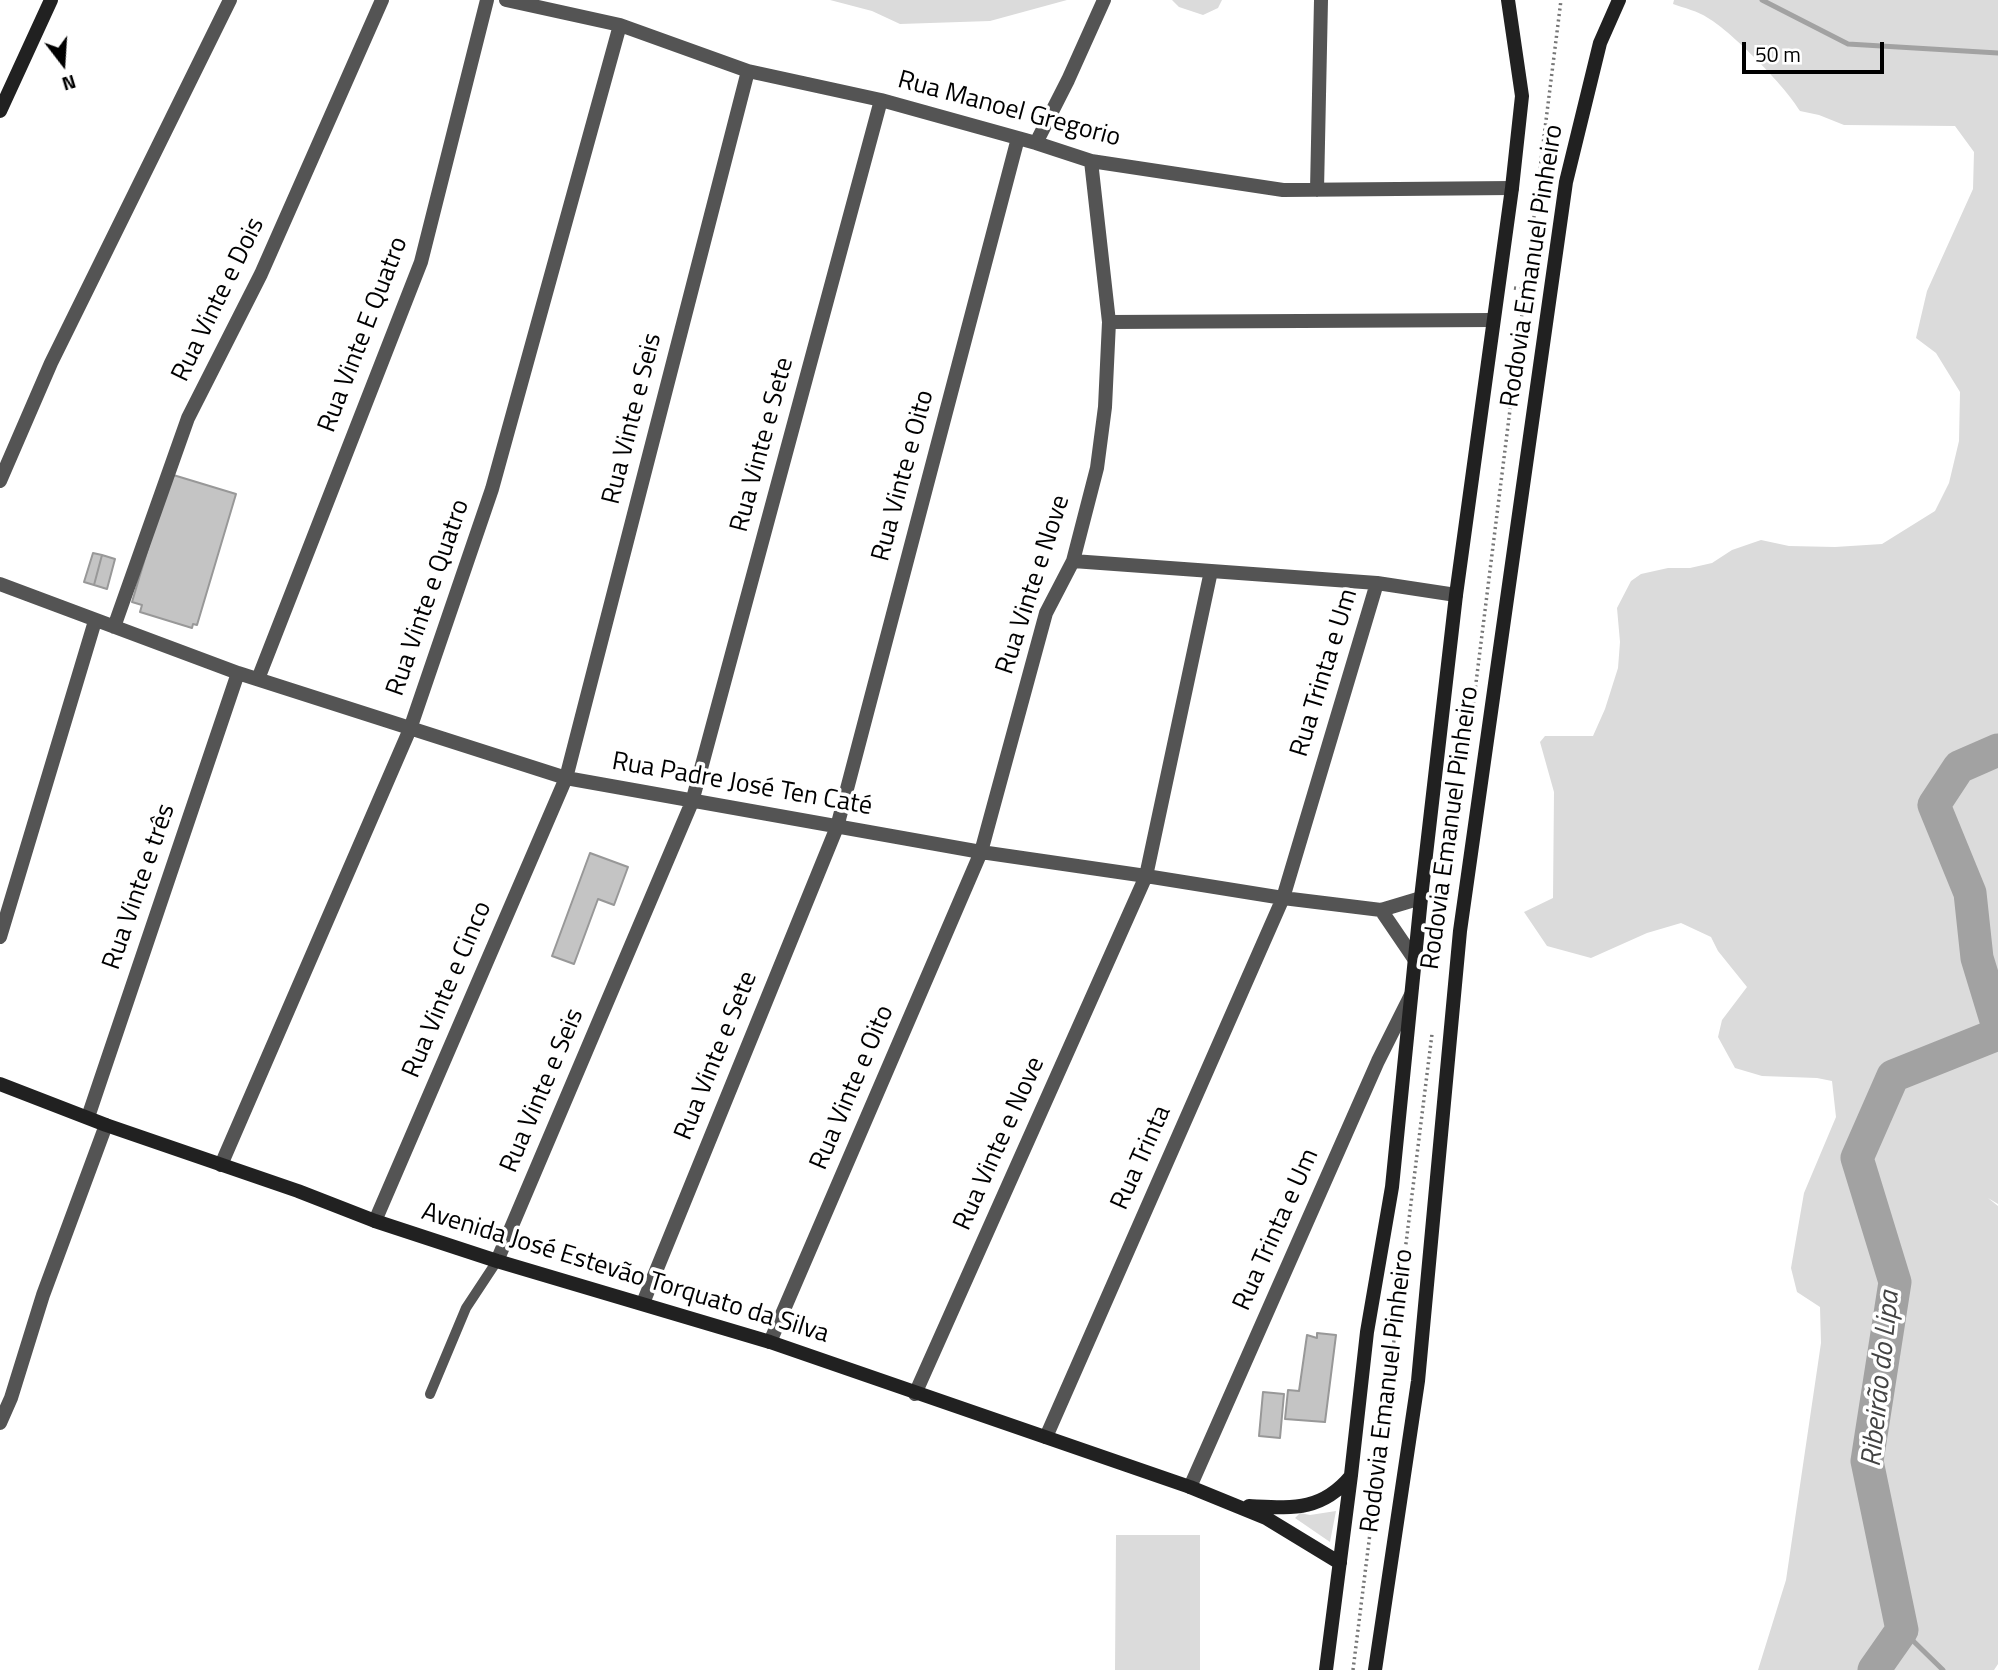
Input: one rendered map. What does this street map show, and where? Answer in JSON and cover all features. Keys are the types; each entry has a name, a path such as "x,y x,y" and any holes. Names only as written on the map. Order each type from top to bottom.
{"main road":[{"path":"0,111 51,0"},
{"name":"Rodovia Emanuel Pinheiro","path":"1326,1670 1367,1332 1392,1187 1421,898 1456,595 1512,188 1522,96 1508,0"},
{"name":"Rodovia Emanuel Pinheiro","path":"1375,1670 1418,1381 1460,930 1566,182 1600,43 1619,0"},
{"name":"Avenida José Estevão Torquato da Silva","path":"0,1084 106,1125 298,1191 375,1221 497,1261 770,1342 1190,1487 1266,1518 1340,1563"},
{"name":"Avenida José Estevão Torquato da Silva","path":"1237,1505 1298,1508 1320,1501 1339,1490 1351,1475"}],"street":[{"path":"0,481 51,363 230,0"},
{"name":"Rua Vinte e Dois","path":"114,627 188,418 261,274 382,0"},
{"name":"Rua Vinte E Quatro","path":"258,679 421,262 487,0"},
{"name":"Rua Manoel Gregorio","path":"506,0 620,25 748,71 881,100 1036,143 1091,162 1283,190 1512,188"},
{"path":"1036,143 1104,0"},
{"path":"1317,190 1321,0"},
{"name":"Rua Vinte e Quatro","path":"221,1166 410,729 492,489 620,25"},
{"name":"Rua Vinte e Seis","path":"566,778 748,71"},
{"name":"Rua Vinte e Sete","path":"692,802 881,100"},
{"name":"Rua Vinte e Oito","path":"837,827 1018,138"},
{"name":"Rua Vinte e Nove","path":"981,852 1046,613 1073,561 1097,468 1109,322 1091,162"},
{"path":"1109,322 1493,320"},
{"path":"1073,561 1377,583 1456,595"},
{"path":"1146,876 1211,571"},
{"name":"Rua Trinta e Um","path":"1283,898 1377,583"},
{"name":"Rua Padre José Ten Caté","path":"0,584 238,673 566,778 981,852 1283,898 1381,910"},
{"path":"0,937 95,621"},
{"name":"Rua Vinte e três","path":"88,1117 238,673"},
{"name":"Rua Vinte e Cinco","path":"375,1221 566,778"},
{"name":"Rua Vinte e Seis","path":"497,1261 692,802"},
{"name":"Rua Vinte e Sete","path":"643,1303 837,827"},
{"name":"Rua Vinte e Oito","path":"770,1342 981,852"},
{"name":"Rua Vinte e Nove","path":"915,1394 1146,876"},
{"name":"Rua Trinta","path":"1046,1437 1283,898"},
{"path":"1415,960 1381,910 1421,898"},
{"name":"Rua Trinta e Um","path":"1190,1487 1378,1060 1411,993"},
{"path":"0,1423 11,1398 43,1295 106,1125"}],"lane":[{"name":"Rua Vinte e Seis","path":"430,1394 467,1308 497,1261"}],"path":[{"path":"1498,286 1550,293"}],"shaded area":[{"path":"830,0 1067,0 990,21 900,24 872,11"},
{"path":"1172,0 1222,0 1218,8 1203,15 1179,7"},
{"path":"1674,0 1998,0 1998,1204 1988,1198 1998,1206 1998,1664 1994,1670 1758,1670 1786,1580 1821,1343 1820,1307 1797,1292 1791,1268 1804,1193 1836,1117 1832,1081 1762,1076 1735,1068 1718,1037 1722,1020 1747,987 1718,951 1711,937 1681,923 1647,933 1591,958 1547,946 1524,912 1553,898 1554,792 1540,742 1545,736 1593,736 1618,668 1620,642 1617,608 1631,581 1641,574 1668,568 1690,568 1712,563 1732,550 1761,540 1789,546 1882,544 1935,511 1949,483 1959,441 1960,392 1936,353 1916,338 1927,291 1973,189 1974,152 1955,126 1844,125 1800,111 1771,75 1731,35 1704,16 1673,4"},
{"path":"1336,1511 1330,1542 1295,1518 1300,1513 1310,1515"},
{"path":"1116,1535 1200,1535 1200,1670 1115,1670"}],"building":[{"path":"170,474 236,494 197,625 193,624 192,628 140,612 142,605 132,602"},
{"path":"93,553 102,555 94,585 84,582"},
{"path":"102,555 115,559 107,589 94,585"},
{"path":"590,853 628,867 614,905 598,899 574,964 552,956"},
{"path":"1317,1333 1336,1335 1325,1422 1285,1419 1288,1390 1299,1391 1307,1335 1317,1338"},
{"path":"1263,1392 1284,1394 1280,1438 1259,1436"}],"waterway":[{"path":"1762,0 1848,44 1998,53"},
{"name":"Ribeirão do Lipa","path":"1998,750 1959,767 1934,805 1970,893 1977,958 1998,1027"},
{"name":"Ribeirão do Lipa","path":"1874,1670 1902,1630 1867,1461 1895,1282 1857,1158 1893,1076 1998,1034"},
{"path":"1902,1630 1943,1670"}]}
